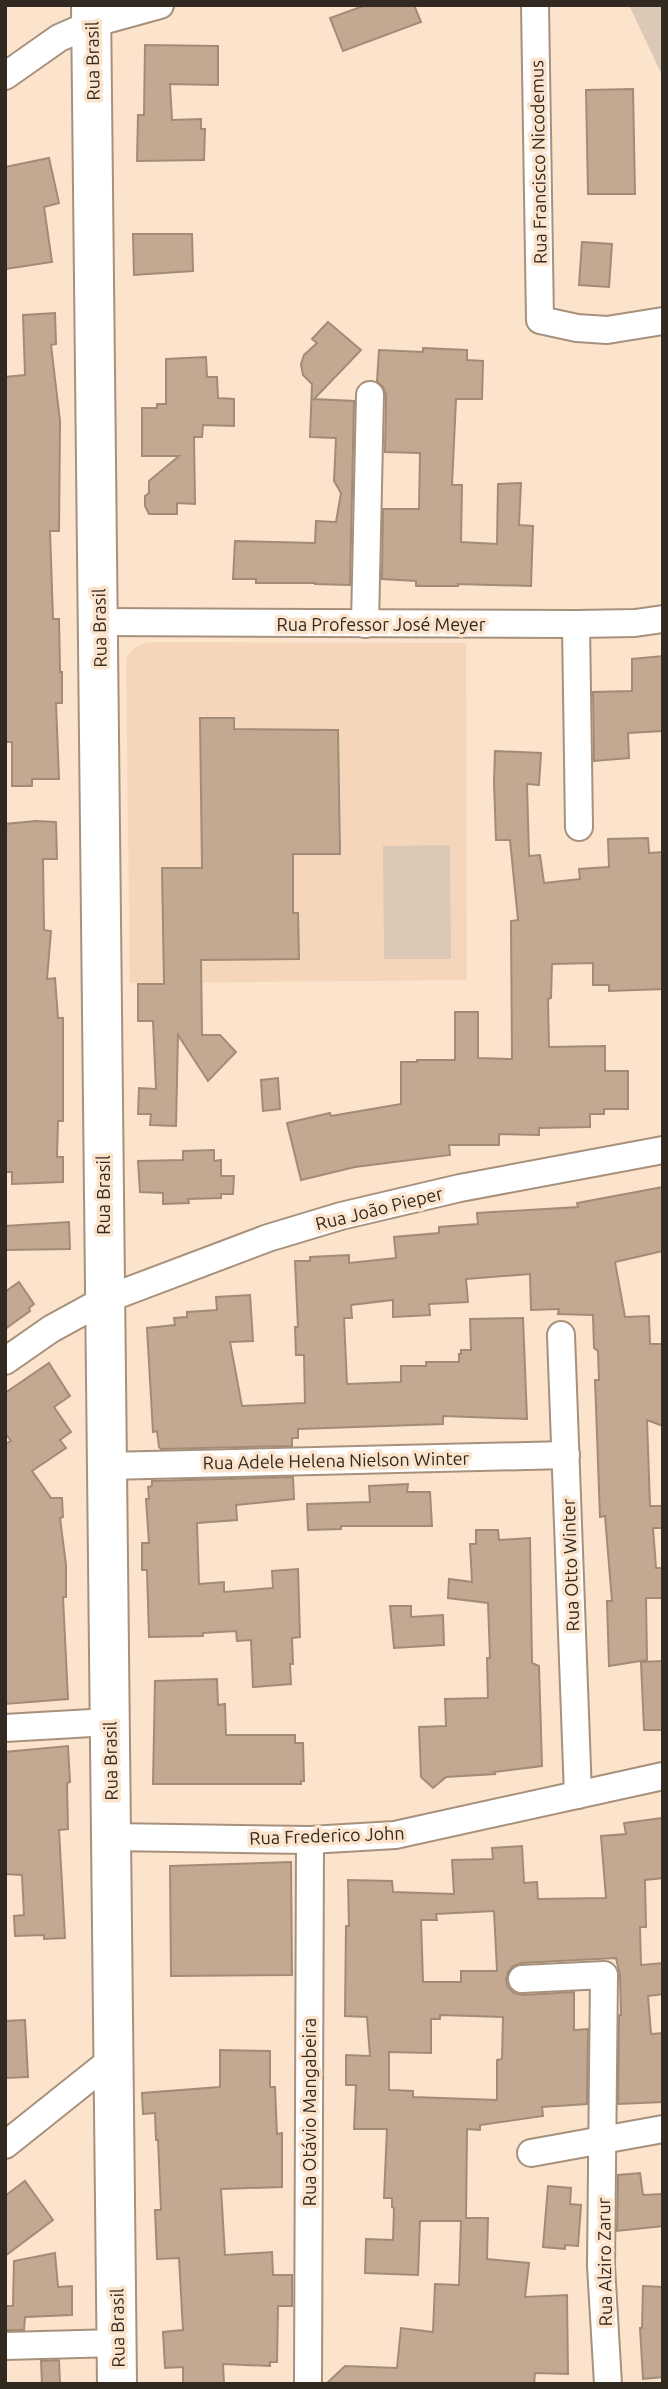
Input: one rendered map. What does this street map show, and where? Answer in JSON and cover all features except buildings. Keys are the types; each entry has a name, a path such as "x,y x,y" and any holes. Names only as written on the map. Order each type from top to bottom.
{"street":[{"path":"5,76 91,14 160,5"},
{"name":"Rua Francisco Nicodemus","path":"535,5 540,320 577,328 607,330 663,321"},
{"name":"Rua Brasil","path":"91,14 117,2384"},
{"path":"365,624 370,394"},
{"name":"Rua Professor José Meyer","path":"99,622 576,624 635,623 663,619"},
{"path":"576,624 579,827"},
{"name":"Rua João Pieper","path":"5,1361 51,1329 104,1300 268,1238 341,1216 460,1188 663,1150"},
{"name":"Rua Otto Winter","path":"561,1335 578,1795"},
{"name":"Rua Adele Helena Nielson Winter","path":"106,1466 566,1455"},
{"path":"5,1728 109,1722"},
{"name":"Rua Frederico John","path":"111,1837 310,1840 395,1835 663,1776"},
{"name":"Rua Otávio Mangabeira","path":"308,2384 310,1840"},
{"name":"Rua Alziro Zarur","path":"522,1979 604,1975 601,2266 608,2384"},
{"path":"5,2144 114,2058"},
{"path":"531,2153 663,2129"},
{"path":"5,2346 117,2343"}],"shaded area":[{"path":"629,5 663,5 663,77"},
{"path":"144,643 466,643 467,980 130,983 126,666 127,657 134,648"},
{"path":"450,845 451,959 384,959 383,846"}]}
